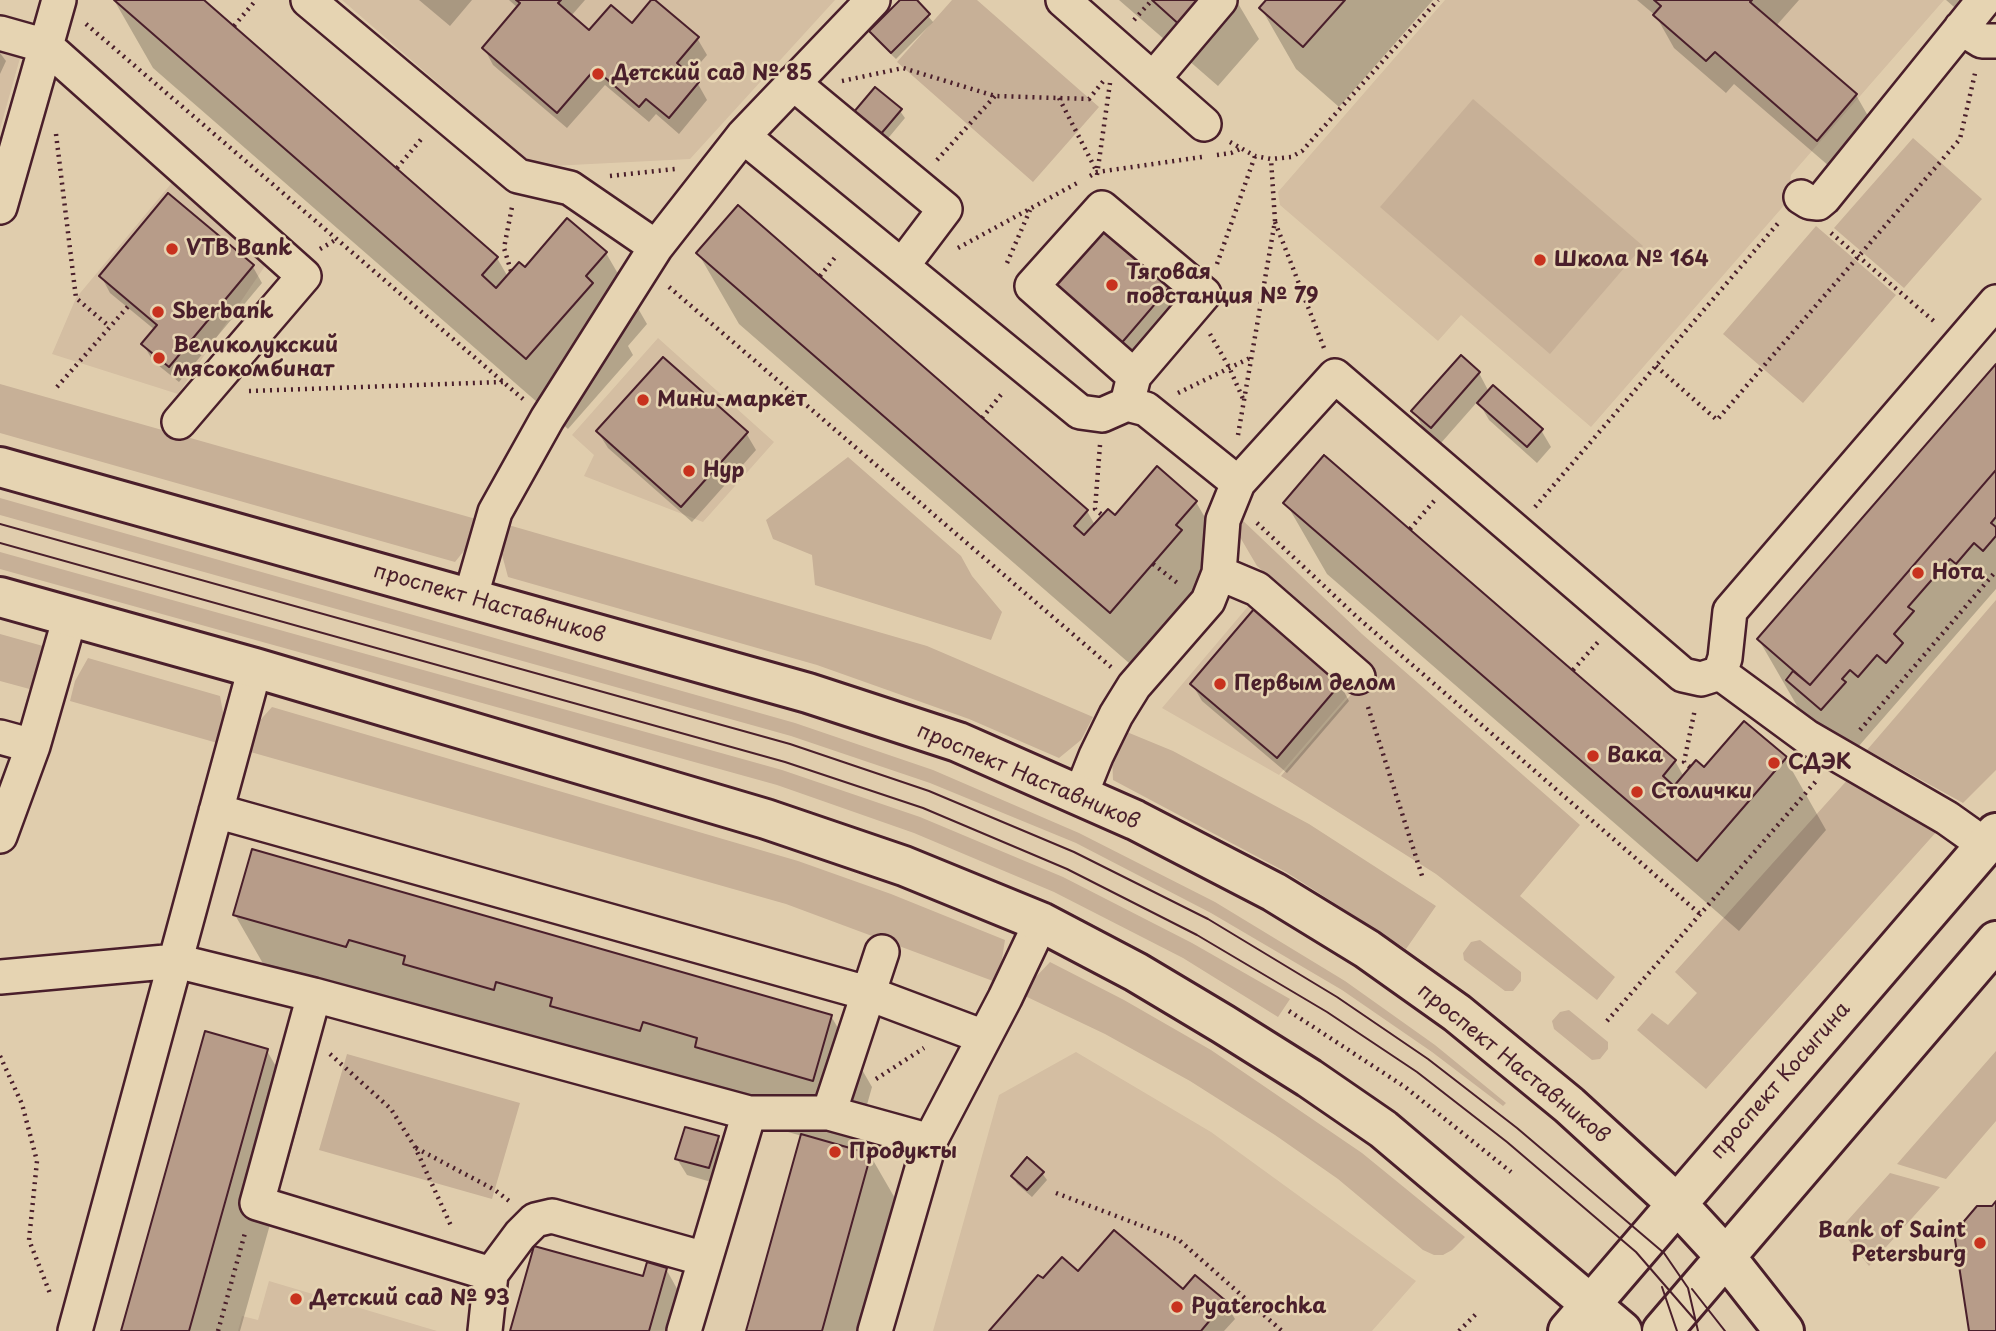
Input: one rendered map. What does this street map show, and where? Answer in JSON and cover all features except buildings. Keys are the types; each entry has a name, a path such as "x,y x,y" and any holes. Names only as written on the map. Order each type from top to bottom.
{"main road":[{"name":"проспект Наставников","path":"0,467 808,693 958,743 1135,820 1274,892 1367,949 1457,1013 1569,1105 1677,1204 1725,1256 1784,1331"},
{"path":"0,597 255,668 766,819 904,866 1041,922 1136,972 1212,1017 1309,1078 1382,1129 1580,1318 1622,1331"},
{"name":"проспект Косыгина","path":"1580,1318 1991,839"},
{"path":"1662,1331 1996,940"}],"lane":[{"path":"308,0 518,176 570,188 650,256"},
{"path":"470,599 495,512 547,419 650,256 743,136 873,0"},
{"path":"1063,0 1204,124"},
{"path":"1153,79 1220,0"},
{"path":"1799,200 1818,203 1824,198 1980,37 1984,0"},
{"path":"0,207 57,7"},
{"path":"0,33 46,46 304,276 179,422"},
{"path":"793,83 945,209 902,266"},
{"path":"743,136 1080,412 1127,401 1198,301 1102,208 1032,286 1127,401 1233,486"},
{"path":"1710,676 1724,658 1730,611 1996,302"},
{"path":"1080,796 1111,725 1134,686 1208,601 1219,573 1223,520 1233,486 1335,376 1683,675 1710,676 1838,756 1947,818 1991,839"},
{"path":"1219,573 1257,589 1358,677"},
{"path":"0,836 33,746 70,617"},
{"path":"75,1331 255,668"},
{"path":"0,737 33,746"},
{"path":"216,811 867,993 971,1032"},
{"path":"875,1331 930,1141 971,1032 1041,922"},
{"path":"829,1113 882,952"},
{"path":"0,977 176,961 314,995 749,1113 829,1113 930,1141"},
{"path":"314,995 257,1203 480,1271"},
{"path":"684,1331 749,1113"},
{"path":"480,1271 535,1220 552,1216 705,1259"},
{"path":"480,1271 485,1331"}],"path":[{"path":"234,26 256,0"},
{"path":"1204,124 1255,156 1271,159 1291,157 1302,151 1438,0"},
{"path":"57,7 87,24 547,419"},
{"path":"1656,366 1717,419 1960,139 1980,37"},
{"path":"793,83 823,85 903,68 995,96 1089,99"},
{"path":"1102,208 1097,173 1111,71"},
{"path":"915,184 995,96"},
{"path":"1059,98 1097,173"},
{"path":"397,168 443,113"},
{"path":"55,126 76,298 110,327"},
{"path":"953,252 1097,173 1231,153 1240,149"},
{"path":"1244,402 1198,301 1212,281 1255,156"},
{"path":"1271,159 1275,221 1244,402 1233,486 1357,617 1700,914"},
{"path":"570,188 587,178 719,164"},
{"path":"511,271 504,248 518,176"},
{"path":"1515,531 1799,200 1917,307"},
{"path":"1275,221 1335,376"},
{"path":"650,256 1134,686"},
{"path":"57,387 131,303"},
{"path":"1102,515 1095,509 1127,401 1229,367 1253,356"},
{"path":"205,392 503,382"},
{"path":"1607,1021 1996,571"},
{"path":"1357,617 1358,677 1423,880"},
{"path":"1690,767 1684,762 1710,676"},
{"path":"1289,1011 1405,1087 1511,1172"},
{"path":"876,1079 971,1032"},
{"path":"305,1035 344,1064 391,1109 415,1147 480,1271"},
{"path":"0,1056 22,1104 37,1161 29,1240 54,1305"},
{"path":"415,1147 495,1190 535,1220"},
{"path":"1056,1193 1179,1240 1282,1331"},
{"path":"218,1331 248,1220 257,1203"},
{"path":"1459,1331 1477,1313"}],"shaded area":[{"name":"Детский сад № 85","path":"342,0 835,0 690,159 551,166 528,161"},
{"path":"952,0 977,0 1099,107 1033,182 897,62"},
{"name":"Школа № 164","path":"1445,0 1944,0 1791,175 1787,202 1591,427 1461,315 1438,341 1280,205 1278,192"},
{"path":"0,45 22,51 0,129"},
{"path":"1473,99 1643,246 1550,354 1380,207"},
{"path":"1913,138 1982,199 1904,288 1834,228"},
{"path":"175,179 267,263 178,394 52,354 76,298"},
{"path":"1816,226 1896,295 1803,403 1723,334"},
{"path":"658,338 774,442 703,522 584,476 594,455 572,435"},
{"path":"0,384 476,519 471,542 455,562 0,433"},
{"path":"848,457 961,556 972,576 1002,612 991,640 815,585 812,555 773,539 766,520"},
{"path":"0,498 795,723 933,770 1079,833 1215,902 1345,981 1435,1045 1506,1103 1503,1106 1432,1052 1342,990 1211,913 1076,843 930,783 791,736 0,515"},
{"path":"1237,515 1362,634 1580,825 1520,896 1615,977 1597,1000 1436,874 1281,776 1373,669 1257,566 1237,532"},
{"path":"505,524 927,646 1093,717 1081,740 1059,758 969,719 817,665 508,577 501,551"},
{"path":"0,552 782,770 920,817 1063,877 1192,943 1290,999 1278,1017 1183,958 1054,892 914,833 777,785 0,569"},
{"path":"1267,584 1367,673 1279,775 1162,708"},
{"path":"1996,600 1996,770 1963,803 1867,750"},
{"path":"0,634 43,646 42,674 37,691 0,681"},
{"path":"88,658 220,696 225,723 221,744 70,701 75,681"},
{"path":"272,707 798,861 891,894 1005,940 1001,965 993,981 786,904 247,751 254,727"},
{"path":"1122,730 1173,751 1309,824 1436,906 1406,949 1286,872 1113,780 1112,755"},
{"path":"1850,777 1938,830 1706,1089 1637,1030 1652,1013 1668,1025 1697,993 1675,972"},
{"path":"1480,940 1521,972 1521,981 1513,991 1505,991 1464,960 1463,953 1471,942"},
{"path":"1050,962 1124,1000 1211,1050 1362,1153 1465,1237 1443,1255 1434,1255 1423,1250 1338,1179 1275,1135 1190,1081 1105,1034 1025,996 1032,981"},
{"path":"1569,1010 1608,1042 1608,1049 1600,1059 1592,1060 1554,1029 1552,1021 1560,1012"},
{"path":"1996,1051 1996,1121 1946,1179 1897,1164"},
{"path":"1076,1052 1211,1132 1416,1281 1372,1331 933,1331 999,1095"},
{"path":"347,1054 520,1103 492,1199 319,1150"},
{"path":"1890,1173 1940,1187 1869,1266 1840,1229"},
{"name":"Детский сад № 93","path":"269,1281 437,1331 238,1331 242,1316 258,1320"}],"tram line":[{"path":"0,524 790,744 929,791 1074,852 1208,919 1337,997 1428,1059 1517,1128 1664,1253 1688,1288 1698,1331"},
{"path":"0,543 785,762 923,808 1067,869 1197,935 1327,1012 1417,1072 1507,1142 1636,1252 1695,1320"},
{"path":"1662,1287 1677,1331"},
{"path":"1692,1289 1725,1331"}],"place":[{"name":"Детский сад № 85","path":"598,74"},
{"name":"VTB Bank","path":"172,249"},
{"name":"Школа № 164","path":"1540,260"},
{"name":"Тяговая подстанция № 79","path":"1112,285"},
{"name":"Sberbank","path":"158,312"},
{"name":"Великолукский мясокомбинат","path":"159,358"},
{"name":"Мини-маркет","path":"643,400"},
{"name":"Нур","path":"689,471"},
{"name":"Нота","path":"1918,573"},
{"name":"Первым делом","path":"1220,684"},
{"name":"Вака","path":"1593,756"},
{"name":"СДЭК","path":"1774,763"},
{"name":"Столички","path":"1637,792"},
{"name":"Продукты","path":"835,1152"},
{"name":"Bank of Saint Petersburg","path":"1980,1243"},
{"name":"Детский сад № 93","path":"296,1299"},
{"name":"Pyaterochka","path":"1177,1307"}]}
